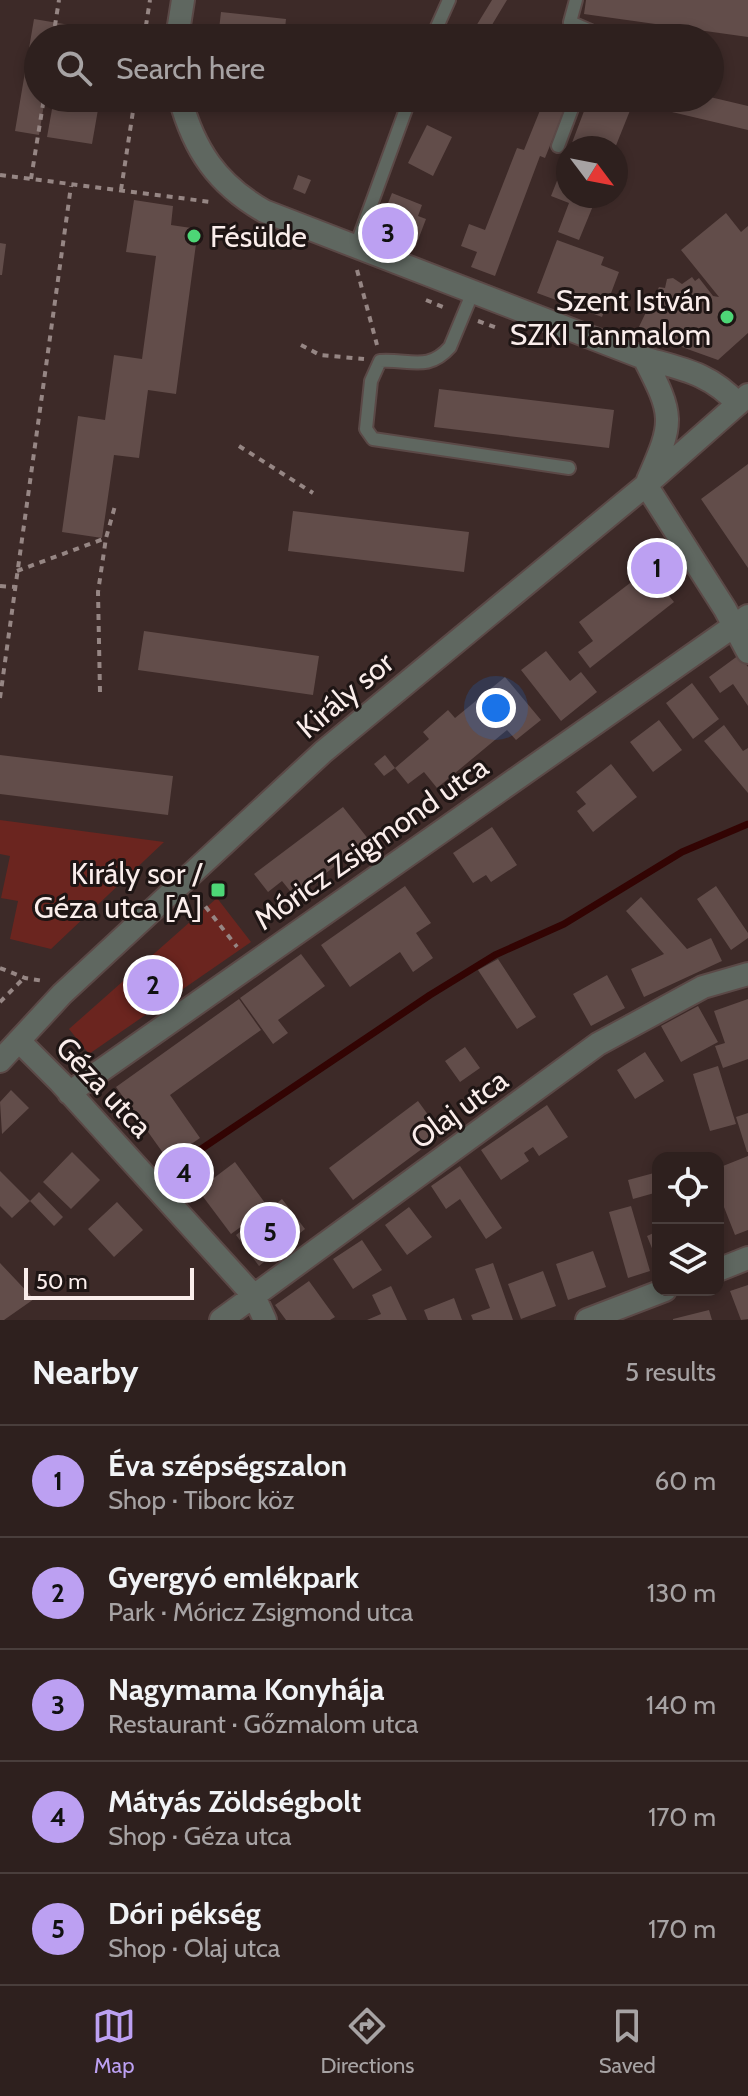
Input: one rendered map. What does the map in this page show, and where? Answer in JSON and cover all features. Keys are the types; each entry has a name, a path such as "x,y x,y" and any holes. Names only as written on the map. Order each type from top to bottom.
{"street":[{"path":"179,24 183,0"},
{"path":"184,112 202,152 227,186 264,211 472,294 644,358 703,375 743,400"},
{"path":"644,358 659,388 669,424 646,485 741,621 748,652"},
{"name":"Király sor","path":"0,1061 40,1016 323,752 646,485 743,400"},
{"name":"Móricz Zsigmond utca","path":"69,1093 741,621"},
{"name":"Olaj utca","path":"221,1320 598,1044 703,987 748,974"},
{"name":"Géza utca","path":"20,1042 254,1296 265,1320"},
{"path":"724,1268 748,1258"},
{"path":"587,1320 652,1295"}],"lane":[{"path":"438,24 449,0"},
{"path":"575,24 570,22 576,0"},
{"path":"356,246 405,112"},
{"path":"562,136 571,112"},
{"path":"472,294 450,347 437,359 431,363 380,361 371,381 366,429 373,439 569,468"}],"path":[{"path":"55,24 59,0"},
{"path":"146,24 150,0"},
{"path":"31,179 42,112"},
{"path":"121,190 133,112"},
{"path":"0,175 71,186 208,200 222,208"},
{"path":"0,698 71,186"},
{"path":"301,345 320,355 380,361 357,270"},
{"path":"239,446 313,493"},
{"path":"100,692 98,592 106,538 115,506"},
{"path":"17,571 106,538"},
{"path":"0,586 15,587"},
{"path":"184,880 251,965"},
{"path":"0,968 25,978 49,982"},
{"path":"0,1002 25,978"}],"shaded area":[{"path":"0,820 164,842 51,949 10,939 18,901 1,898 10,856 0,854"},
{"path":"217,898 251,942 89,1054 69,1029"}],"building":[{"path":"492,0 507,0 492,24 477,24"},
{"path":"586,0 748,0 748,37 724,34 724,24 655,24 584,14"},
{"path":"221,12 286,19 285,24 220,24"},
{"path":"34,19 64,24 33,24"},
{"path":"24,78 24,112 43,112 39,135 15,131"},
{"path":"724,100 748,106 748,130 672,112 724,112"},
{"path":"51,112 98,112 92,144 47,137"},
{"path":"539,112 563,112 545,158 540,156 495,276 471,267 477,252 461,246 469,224 485,230 517,148 524,150"},
{"path":"584,112 629,112 620,136 575,136"},
{"path":"427,125 452,137 433,176 408,163"},
{"path":"298,175 311,180 305,194 293,189"},
{"path":"392,193 422,205 418,216 426,219 415,248 376,233"},
{"path":"134,200 173,206 171,225 198,229 176,394 148,390 139,458 114,455 102,538 62,532 78,416 105,420 114,355 142,359 156,256 126,252"},
{"path":"567,208 592,208 579,240 558,232"},
{"path":"726,213 741,232 748,226 748,333 718,360 637,331 647,310 644,301 650,296 654,297 659,287 665,288 667,279 673,278 682,284 692,277 695,281 699,278 713,296 719,297 681,250"},
{"path":"557,240 604,257 601,265 619,272 602,317 537,293"},
{"path":"0,243 6,244 2,275 0,275"},
{"path":"439,389 614,410 609,448 434,427"},
{"path":"748,464 748,568 701,499"},
{"path":"293,511 469,532 464,572 288,551"},
{"path":"672,551 686,569 662,587 674,602 590,668 578,652 593,641 579,622"},
{"path":"144,631 319,656 313,695 138,670"},
{"path":"546,651 570,681 581,672 597,692 561,721 521,670"},
{"path":"739,655 748,667 748,706 733,684 720,693 709,677"},
{"path":"505,677 541,720 516,740 507,730 437,788 424,772 408,784 395,768 429,739 423,732 448,710 455,718"},
{"path":"692,683 719,719 693,739 666,703"},
{"path":"659,720 682,750 653,772 630,742"},
{"path":"724,725 743,751 748,748 748,793 704,741"},
{"path":"0,755 173,776 168,815 0,794"},
{"path":"385,755 395,768 384,776 374,764"},
{"path":"611,764 637,797 593,832 577,811 586,804 576,792"},
{"path":"343,807 369,840 295,897 282,881 268,892 254,874"},
{"path":"492,827 517,865 491,882 486,875 473,883 453,853"},
{"path":"405,886 431,923 416,933 433,958 413,972 400,952 350,987 321,945"},
{"path":"716,886 748,933 748,938 731,950 697,899"},
{"path":"641,897 687,949 711,938 722,961 644,997 631,969 664,954 626,911"},
{"path":"301,954 325,986 278,1020 288,1033 273,1044 240,998"},
{"path":"498,959 536,1017 517,1029 478,970"},
{"path":"607,975 625,1008 591,1026 573,994"},
{"path":"239,999 261,1030 170,1095 200,1138 168,1160 116,1087"},
{"path":"748,999 748,1059 723,1068 715,1046 725,1043 714,1011"},
{"path":"698,1006 718,1042 681,1062 661,1026"},
{"path":"465,1047 480,1068 460,1082 445,1061"},
{"path":"645,1052 664,1081 635,1099 617,1070"},
{"path":"718,1066 736,1124 710,1131 693,1074"},
{"path":"11,1090 29,1108 2,1134 0,1102"},
{"path":"418,1101 442,1134 353,1200 329,1168"},
{"path":"547,1105 568,1137 539,1156 533,1147 524,1153 529,1161 501,1180 481,1150"},
{"path":"748,1113 748,1152 747,1152 736,1117"},
{"path":"72,1152 100,1180 71,1209 43,1182"},
{"path":"748,1156 748,1230 735,1235 724,1207 724,1166"},
{"path":"235,1162 268,1207 231,1234 198,1190"},
{"path":"460,1166 502,1228 486,1239 460,1199 446,1209 431,1186"},
{"path":"0,1171 30,1201 12,1218 0,1206"},
{"path":"652,1174 652,1194 633,1199 628,1180"},
{"path":"39,1192 63,1217 54,1226 30,1201"},
{"path":"282,1199 305,1229 259,1266 236,1235"},
{"path":"117,1202 143,1230 114,1257 88,1229"},
{"path":"631,1206 650,1271 628,1278 609,1212"},
{"path":"409,1207 432,1237 407,1255 385,1225"},
{"path":"362,1240 382,1270 353,1289 333,1259"},
{"path":"593,1251 606,1287 568,1300 556,1264"},
{"path":"0,1263 34,1299 4,1320 0,1320"},
{"path":"493,1263 513,1320 473,1320 471,1315 490,1308 475,1269"},
{"path":"543,1271 556,1306 521,1319 508,1284"},
{"path":"309,1281 335,1317 330,1320 286,1320 275,1305"},
{"path":"748,1285 748,1319 741,1320 730,1291"},
{"path":"391,1286 407,1320 367,1320 381,1314 372,1295"},
{"path":"454,1298 462,1320 428,1320 424,1310"},
{"path":"709,1310 712,1320 673,1320 673,1319"}],"waterway":[{"path":"179,1164 430,995 495,955 564,924 682,852 748,824"}],"place":[{"name":"Nagymama Konyhája","path":"388,233"},
{"name":"Fésülde","path":"194,236"},
{"name":"Szent István SZKI Tanmalom","path":"727,317"},
{"name":"Éva szépségszalon","path":"657,568"},
{"name":"Király sor / Géza utca [A]","path":"218,890"},
{"name":"Gyergyó emlékpark","path":"153,985"},
{"name":"Mátyás Zöldségbolt","path":"184,1173"},
{"name":"Dóri pékség","path":"270,1232"}]}
